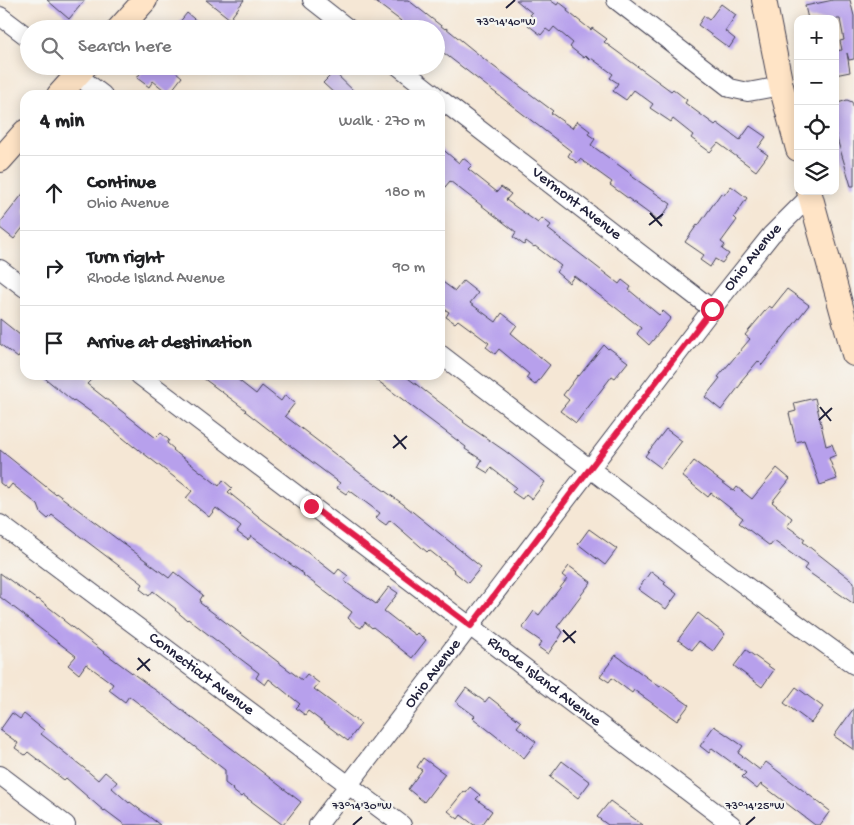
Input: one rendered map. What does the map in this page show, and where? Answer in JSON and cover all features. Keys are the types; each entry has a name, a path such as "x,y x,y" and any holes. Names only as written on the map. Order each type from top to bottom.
{"street":[{"path":"127,20 145,0"},
{"path":"312,0 338,20"},
{"path":"616,0 730,88 748,92 782,86"},
{"path":"764,0 794,133"},
{"path":"0,16 20,31"},
{"path":"62,90 72,75"},
{"path":"82,75 98,90"},
{"path":"409,75 429,90"},
{"name":"Vermont Avenue","path":"445,103 712,309"},
{"path":"0,160 20,138"},
{"name":"Ohio Avenue","path":"318,825 712,309 771,234 808,195"},
{"path":"809,195 854,354"},
{"path":"0,269 20,284"},
{"path":"445,358 590,470 854,665"},
{"name":"Rhode Island Avenue","path":"146,380 732,825"},
{"name":"Connecticut Avenue","path":"0,524 402,825"},
{"path":"0,775 66,825"}],"building":[{"path":"47,0 85,0 69,19"},
{"path":"206,0 244,0 230,19"},
{"path":"373,0 408,0 434,20 400,20"},
{"path":"516,0 550,0 557,5 559,2 568,9 567,11 591,30 592,28 607,39 604,42 671,91 673,89 687,100 685,103 715,125 717,123 740,140 750,126 766,137 758,148 768,155 756,171 718,143 710,152 691,138 693,135 673,119 671,122 650,108 653,104 634,90 626,100 613,91 618,83 610,78 613,74 591,58 590,60 586,56 584,58 570,47 573,43 554,27 550,32 546,29 541,35 528,25 534,18 530,15 532,13"},
{"path":"833,0 850,0 854,16 854,59 849,60 847,53 850,72 839,74 839,50 842,50 840,41 844,40 839,15 807,15 805,6"},
{"path":"721,4 736,15 725,31 735,39 729,48 698,25 704,16 709,20"},
{"path":"187,13 195,20 181,20"},
{"path":"445,29 553,111 551,113 572,128 577,121 590,131 588,134 595,139 591,145 671,204 659,221 610,185 612,182 580,159 577,163 568,156 571,151 445,54"},
{"path":"139,75 180,75 182,77 172,90 164,90 153,81 149,87 137,78"},
{"path":"331,75 337,75 353,90 331,90 323,83"},
{"path":"847,100 852,102 854,111 854,186 851,186 839,146 839,103"},
{"path":"445,151 459,163 463,158 472,165 468,169 497,192 501,187 511,194 506,200 538,223 542,218 551,225 548,229 619,284 622,280 631,287 629,290 659,315 663,311 671,318 649,345 637,334 641,328 574,276 569,283 556,272 561,266 535,246 526,241 524,245 513,237 516,232 450,181 445,187"},
{"path":"731,186 747,198 734,217 737,220 721,242 725,245 722,249 729,254 722,263 715,259 710,267 700,260 704,255 685,242 721,193 724,195"},
{"path":"20,197 20,231 14,239 0,228 0,223"},
{"path":"463,281 478,293 470,303 496,322 502,313 517,325 511,333 550,365 535,385 526,378 529,374 499,349 495,354 486,347 489,343 458,320 455,323 446,317 449,312 445,309 445,284 455,291"},
{"path":"787,289 809,305 762,365 758,361 741,381 741,384 721,410 705,397 720,378 718,377 750,339 745,335 769,306 772,308"},
{"path":"0,319 20,335 20,355 18,358 0,344"},
{"path":"604,345 628,362 615,378 612,376 576,423 560,411 569,400 563,395"},
{"path":"47,380 91,380 87,384 156,438 161,433 169,440 167,443 173,450 219,486 223,480 232,488 228,492 335,574 339,569 348,576 344,581 376,604 389,587 398,593 384,611 415,635 417,633 426,640 412,658 365,622 361,628 357,626 348,618 352,612 304,574 251,536 248,540 237,532 241,527 216,508 209,517 186,498 192,491 95,415 73,401"},
{"path":"206,380 238,380 256,394 262,386 281,401 285,395 295,403 285,416 403,504 481,567 468,583 429,550 427,552 390,520 386,525 376,518 380,513 349,490 346,494 337,488 340,483 268,429"},
{"path":"377,380 411,380 463,422 545,482 532,499 526,494 522,499 512,492 516,487 491,468 488,473 478,467 482,460 465,449 466,447"},
{"path":"815,398 826,446 832,444 836,455 829,458 837,479 820,485 804,440 796,442 789,413 796,411 794,403"},
{"path":"666,429 682,441 661,468 645,456"},
{"path":"0,450 55,494 169,578 174,572 203,595 200,603 302,680 307,674 319,683 314,689 361,724 348,741 308,711 305,715 296,708 300,704 269,679 265,685 256,678 259,673 187,620 153,591 149,596 140,589 143,584 52,515 48,519 41,513 38,505 12,484 8,489 0,483"},
{"path":"694,461 734,491 737,487 752,499 777,468 790,479 772,502 792,518 787,526 805,539 803,542 854,582 854,604 804,569 807,565 774,541 770,546 739,523 743,518 711,493 708,497 682,476"},
{"path":"589,529 617,549 605,565 578,544"},
{"path":"569,566 591,582 557,627 563,632 548,654 538,647 542,642 522,628 534,611 539,615 567,579 562,575"},
{"path":"651,571 666,582 664,584 677,594 666,609 638,589"},
{"path":"0,573 38,599 105,653 301,802 283,825 243,795 241,797 232,790 225,783 225,770 129,696 125,702 109,690 113,684 86,664 79,674 68,665 76,656 0,597"},
{"path":"698,613 725,634 713,651 699,641 692,650 678,640"},
{"path":"746,650 774,670 762,687 734,666"},
{"path":"616,655 660,687 661,685 689,705 677,721 634,690 632,693 612,678 609,682 600,676"},
{"path":"796,687 823,707 811,723 784,703"},
{"path":"466,688 485,702 489,697 521,722 517,727 536,742 524,758 473,718 475,716 456,702"},
{"path":"854,708 854,750 834,736"},
{"path":"12,713 20,719 24,714 44,730 41,734 98,780 105,772 117,782 112,788 129,803 160,825 125,825 104,811 66,778 64,780 28,752 25,755 15,748 18,743 0,730"},
{"path":"714,726 743,746 738,753 760,770 766,762 830,811 820,825 815,825 761,784 757,789 742,777 746,773 712,748 709,753 700,746"},
{"path":"423,758 445,774 424,802 408,789 422,770 417,767"},
{"path":"562,761 590,782 578,798 550,777"},
{"path":"470,787 480,795 476,799 492,811 482,825 474,825 461,815 458,819 448,811 464,791 466,792"},
{"path":"610,801 643,825 608,825 597,817"}],"route":[{"path":"311,506 471,626 712,309"}]}
